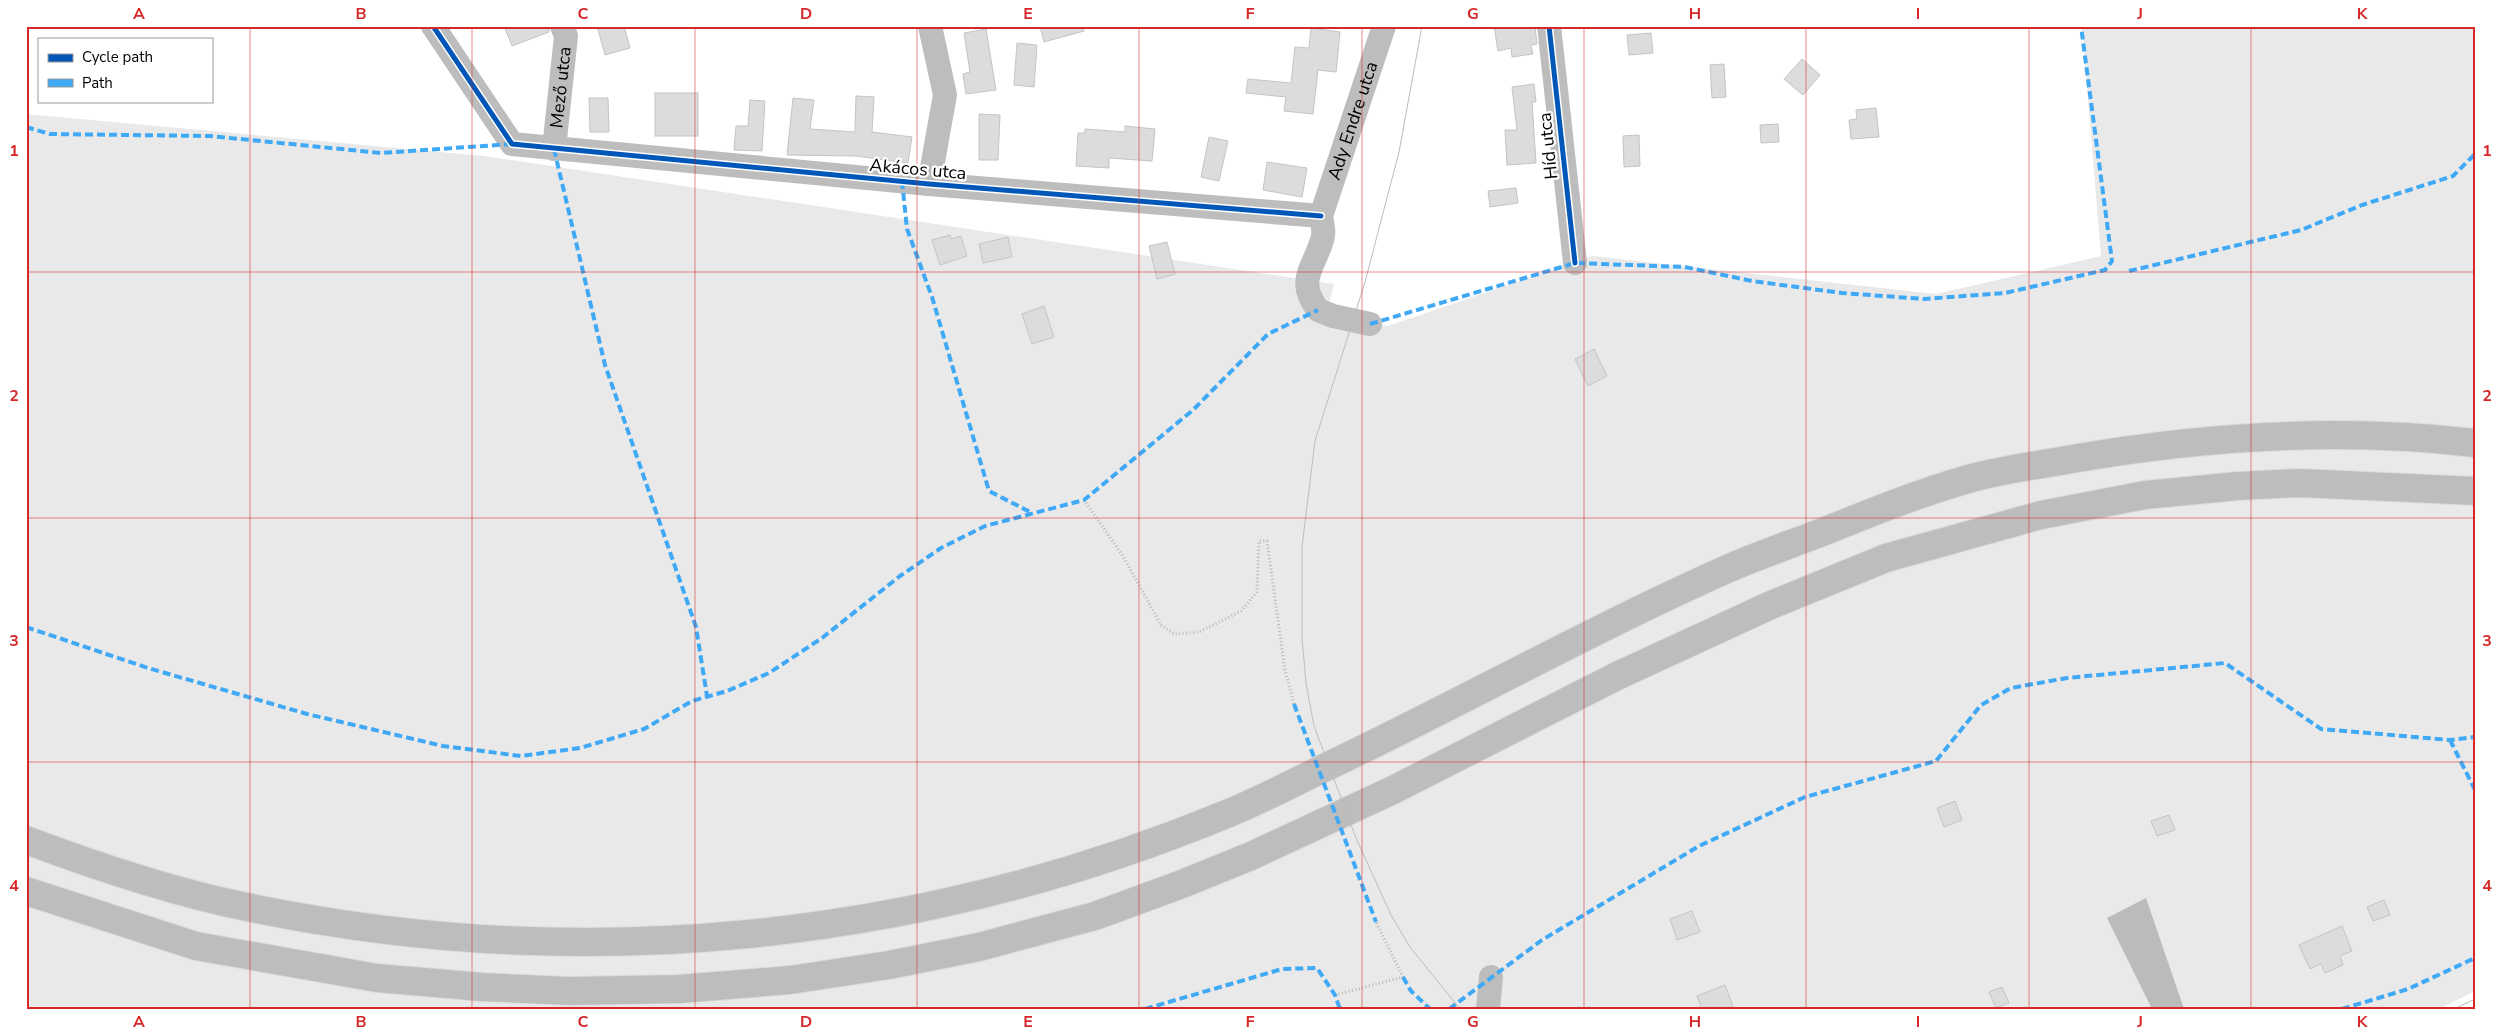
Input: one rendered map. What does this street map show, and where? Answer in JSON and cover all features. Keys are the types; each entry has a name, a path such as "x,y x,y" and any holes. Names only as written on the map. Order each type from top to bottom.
{"highway":[{"path":"26,840 129,876 244,906 415,934 529,942 673,940 794,930 864,920 997,892 1121,854 1232,812 1382,741 1726,570 1882,508 1970,478 2115,451 2212,439 2290,434 2370,434 2475,443"},
{"path":"26,891 196,946 377,978 482,988 570,991 679,989 790,980 889,965 979,947 1095,916 1208,874 1393,790 1617,676 1771,605 1886,558 2041,515 2145,495 2238,486 2299,483 2475,491"}],"street":[{"name":"Akácos utca","path":"433,26 512,144 930,184 1321,216"},
{"name":"Mező utca","path":"554,149 566,36 562,26"},
{"path":"930,26 945,95 930,184"},
{"name":"Ady Endre utca","path":"1321,216 1384,26"},
{"name":"Híd utca","path":"1549,26 1575,263"},
{"path":"1321,216 1323,238 1308,273 1306,288 1318,310 1333,316 1370,324"},
{"path":"1488,1009 1491,977"}],"path":[{"path":"1084,500 1123,556 1161,625 1174,634 1199,632 1241,611 1257,592 1259,541 1267,541 1284,670 1294,704"},
{"path":"1335,995 1402,977 1376,922"}],"shaded area":[{"path":"2082,26 2475,26 2475,991 2439,1009 26,1009 26,114 484,156 1334,284 1328,307 1370,324 1388,326 1592,256 1936,294 2101,256"},
{"path":"2146,898 2184,1009 2152,1009 2107,918"}],"building":[{"path":"504,26 549,26 549,32 512,46"},
{"path":"597,26 624,26 630,48 605,55"},
{"path":"1040,26 1083,26 1084,31 1044,42"},
{"path":"1494,26 1535,26 1537,44 1531,45 1533,54 1512,57 1511,48 1498,51"},
{"path":"1311,28 1340,32 1336,72 1318,70 1313,114 1284,111 1286,97 1246,93 1248,79 1291,83 1295,47 1309,48"},
{"path":"986,29 996,90 966,94 963,74 970,72 964,33"},
{"path":"1651,33 1653,53 1629,55 1627,35"},
{"path":"1017,43 1037,45 1034,87 1014,85"},
{"path":"1802,59 1820,75 1803,95 1784,79"},
{"path":"1724,64 1726,97 1712,98 1710,65"},
{"path":"1534,84 1536,102 1532,102 1536,163 1507,165 1505,130 1517,130 1512,87"},
{"path":"655,93 698,93 698,136 655,136"},
{"path":"856,96 874,97 872,132 912,137 908,163 856,156 787,155 793,98 814,100 810,129 855,132"},
{"path":"589,98 608,98 609,132 590,132"},
{"path":"750,100 765,101 762,151 734,150 736,126 748,126"},
{"path":"1876,108 1879,137 1851,139 1849,120 1857,119 1856,110"},
{"path":"979,114 1000,115 998,160 979,160"},
{"path":"1778,124 1779,142 1761,143 1760,125"},
{"path":"1125,126 1155,129 1152,161 1109,158 1109,168 1076,166 1078,133 1085,133 1085,129 1125,132"},
{"path":"1639,135 1640,166 1624,167 1623,136"},
{"path":"1209,137 1228,141 1219,181 1201,177"},
{"path":"1267,162 1307,168 1302,197 1263,190"},
{"path":"1516,188 1518,203 1490,207 1488,191"},
{"path":"950,235 951,239 961,236 967,256 940,265 932,240"},
{"path":"1008,237 1012,257 983,263 979,244"},
{"path":"1167,242 1175,274 1157,279 1149,246"},
{"path":"1044,306 1054,337 1032,344 1022,314"},
{"path":"1594,349 1607,376 1588,386 1575,359"},
{"path":"1955,801 1962,820 1944,827 1937,808"},
{"path":"2169,815 2175,830 2157,836 2151,821"},
{"path":"2384,900 2390,915 2373,921 2367,907"},
{"path":"1692,911 1700,932 1677,940 1670,919"},
{"path":"2342,926 2352,951 2340,956 2343,965 2325,973 2321,964 2310,969 2299,945"},
{"path":"1725,985 1734,1009 1702,1009 1697,996"},
{"path":"2002,987 2009,1003 1996,1008 1989,992"}],"tram line":[{"path":"1422,26 1399,152 1365,282 1315,441 1302,547 1302,638 1306,683 1314,726 1356,838 1391,915 1410,947 1460,1009"},
{"path":"2454,1009 2475,999"}],"marked path":[{"path":"1370,324 1575,263 1685,267 1752,281 1842,293 1924,299 2005,293 2105,270 2112,261 2081,26"},
{"path":"26,127 50,134 210,136 381,153 512,144"},
{"path":"554,149 605,365 696,627 707,696"},
{"path":"2129,271 2301,230 2362,205 2453,176 2475,154"},
{"path":"902,181 907,229 932,297 989,491 1032,513"},
{"path":"26,627 148,668 307,714 443,746 521,756 580,748 644,729 692,701 727,691 769,673 822,638 900,576 941,548 985,526 1084,500 1193,410 1268,334 1318,310"},
{"path":"1449,1009 1542,940 1699,846 1805,797 1936,761 1981,705 2011,688 2067,678 2225,663 2321,729 2450,740 2475,737"},
{"path":"1294,704 1376,922"},
{"path":"2450,740 2475,790"},
{"path":"2342,1009 2408,989 2475,958"},
{"path":"1145,1009 1282,969 1317,968 1335,995 1340,1009"},
{"path":"1403,977 1411,991 1430,1009"}],"cycle path":[{"path":"433,26 512,144 929,184 1321,216"},
{"path":"1549,26 1575,263"}]}
